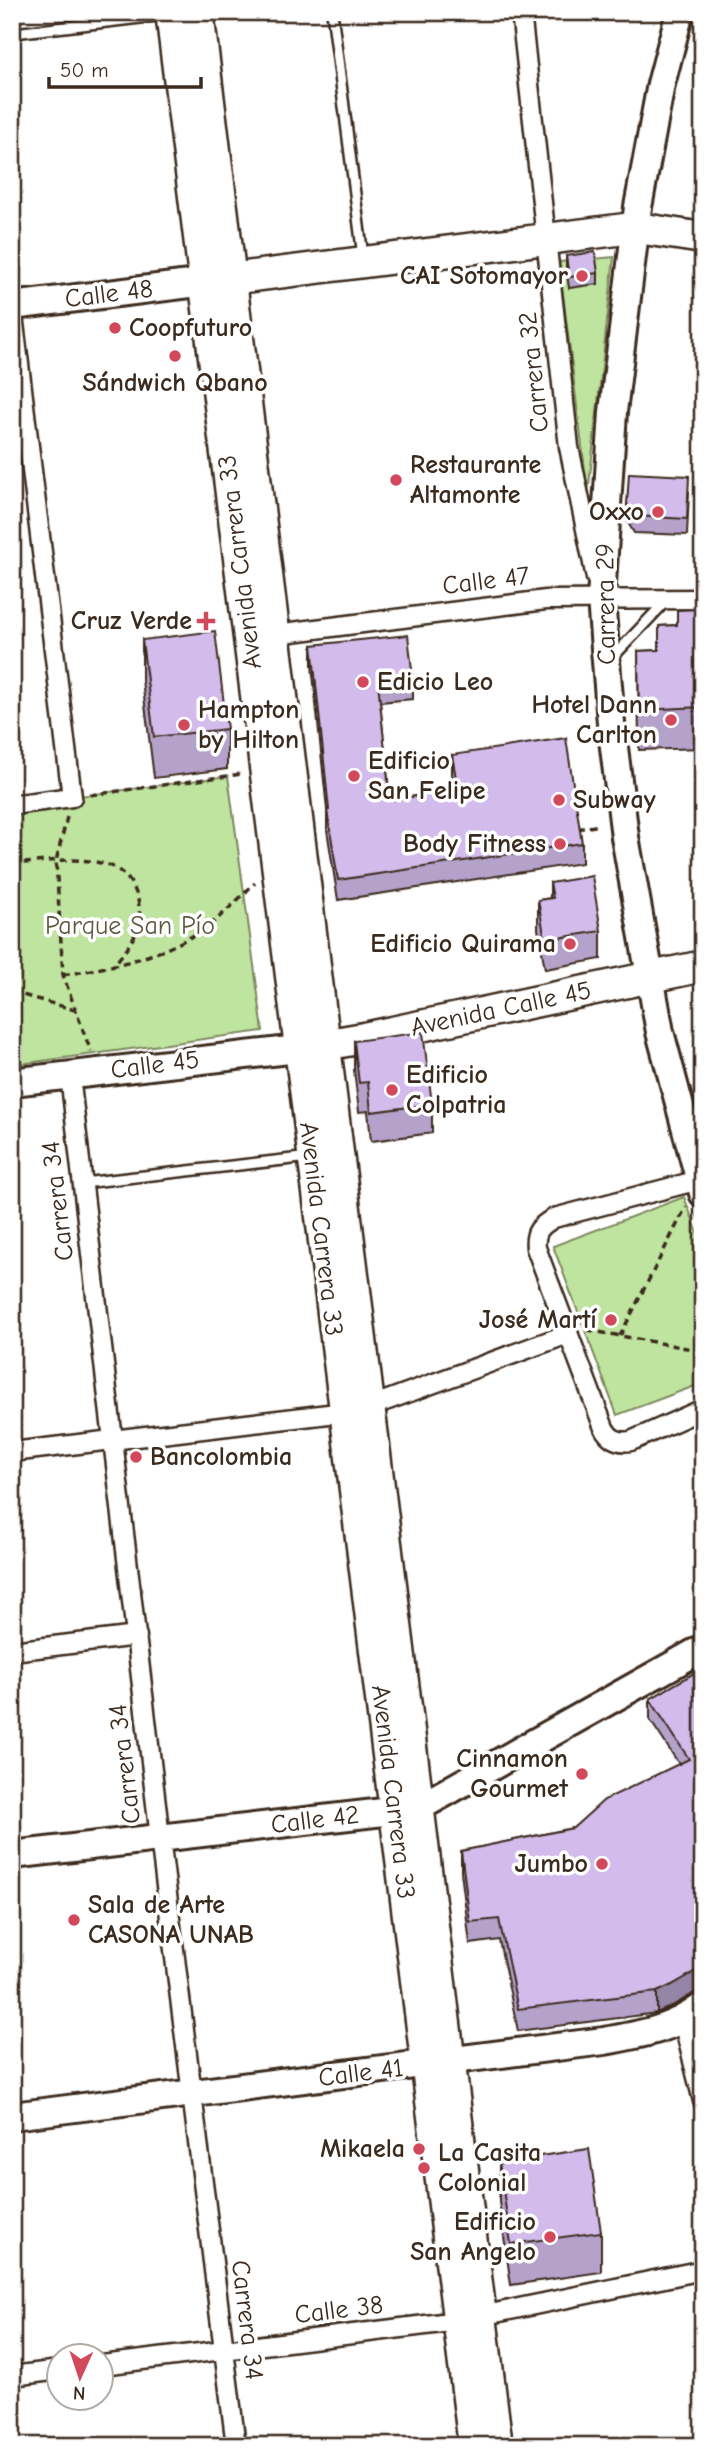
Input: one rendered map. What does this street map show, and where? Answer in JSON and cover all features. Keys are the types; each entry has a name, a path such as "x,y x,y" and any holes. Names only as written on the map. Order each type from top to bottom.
{"main road":[{"name":"Avenida Carrera 33","path":"180,13 276,634 312,1047 470,2318 497,2446"},
{"path":"220,280 636,229 703,239"},
{"name":"Avenida Carrera 33","path":"220,280 265,771 312,1047 312,1157 357,1410"},
{"name":"Avenida Calle 45","path":"312,1047 703,966"},
{"name":"Avenida Carrera 33","path":"470,2318 474,2446"}],"street":[{"name":"Carrera 32","path":"521,12 569,447 601,599"},
{"name":"Carrera 29","path":"680,12 656,107 636,229 613,412 601,599 624,821 650,978 663,1044 701,1186"},
{"name":"Calle 48","path":"12,307 220,280"},
{"path":"12,307 72,797 12,805"},
{"name":"Calle 47","path":"276,634 546,600 703,599"},
{"name":"Calle 45","path":"12,1082 312,1047"},
{"name":"Carrera 34","path":"70,1076 160,1838 236,2446"},
{"path":"701,1186 554,1218 538,1228 535,1239 536,1248 604,1428 611,1437 620,1442 631,1441 703,1409"},
{"path":"12,1452 357,1410 567,1330"},
{"path":"12,1651 137,1636"},
{"name":"Calle 42","path":"12,1855 407,1809 703,1648"},
{"path":"693,2014 703,2101"},
{"name":"Calle 41","path":"12,2116 604,2041 660,2029 693,2014"},
{"name":"Calle 38","path":"116,2363 470,2318 703,2270"},
{"path":"12,2376 46,2372"}],"lane":[{"path":"332,12 364,262"},
{"path":"14,33 180,13"},
{"path":"606,665 668,599"},
{"path":"83,1183 312,1157"}],"path":[{"path":"99,1072 62,975 56,861 72,797 265,771"},
{"path":"571,830 624,821"},
{"path":"12,864 86,861 105,864 122,872 139,899 137,929 126,951 113,966"},
{"path":"62,975 113,966 174,946 204,929 256,882"},
{"path":"12,992 75,1010"},
{"path":"620,1336 701,1186"},
{"path":"567,1330 620,1336 703,1351"}],"green space":[{"path":"614,257 588,494 559,262"},
{"name":"Parque San Pío","path":"228,776 263,1031 12,1065 12,805"},
{"path":"684,1197 703,1246 703,1383 617,1415 553,1246"}],"building":[{"path":"595,252 598,273 569,277 566,256"},
{"path":"629,473 689,476 687,519 634,516 627,504"},
{"path":"703,609 703,707 639,710 638,651 659,650 659,626 677,625 677,610"},
{"path":"215,631 227,729 154,737 142,640"},
{"path":"408,635 413,679 378,682 390,800 458,790 452,755 566,738 582,843 338,880 327,810 312,645"},
{"path":"592,876 601,931 545,940 538,900 553,898 550,883"},
{"path":"423,1032 432,1104 371,1112 368,1082 359,1083 354,1041"},
{"name":"Jumbo","path":"703,1668 703,1965 657,1992 518,2009 499,1919 470,1922 461,1851 573,1828 604,1800 689,1759 650,1699"},
{"path":"589,2149 601,2232 511,2244 499,2162"}],"place":[{"name":"CAI Sotomayor","path":"582,276"},
{"name":"Coopfuturo","path":"115,328"},
{"name":"Sándwich Qbano","path":"175,356"},
{"name":"Restaurante Altamonte","path":"396,480"},
{"name":"Oxxo","path":"658,512"},
{"name":"Cruz Verde","path":"206,621"},
{"name":"Edicio Leo","path":"363,682"},
{"name":"Hotel Dann Carlton","path":"671,720"},
{"name":"Hampton by Hilton","path":"184,725"},
{"name":"Edificio San Felipe","path":"354,776"},
{"name":"Subway","path":"559,800"},
{"name":"Body Fitness","path":"560,844"},
{"name":"Edificio Quirama","path":"570,944"},
{"name":"Edificio Colpatria","path":"392,1090"},
{"name":"José Martí","path":"611,1320"},
{"name":"Bancolombia","path":"136,1457"},
{"name":"Cinnamon Gourmet","path":"582,1774"},
{"name":"Jumbo","path":"602,1864"},
{"name":"Sala de Arte CASONA UNAB","path":"74,1920"},
{"name":"Mikaela","path":"419,2149"},
{"name":"La Casita Colonial","path":"424,2168"},
{"name":"Edificio San Angelo","path":"550,2237"}]}
